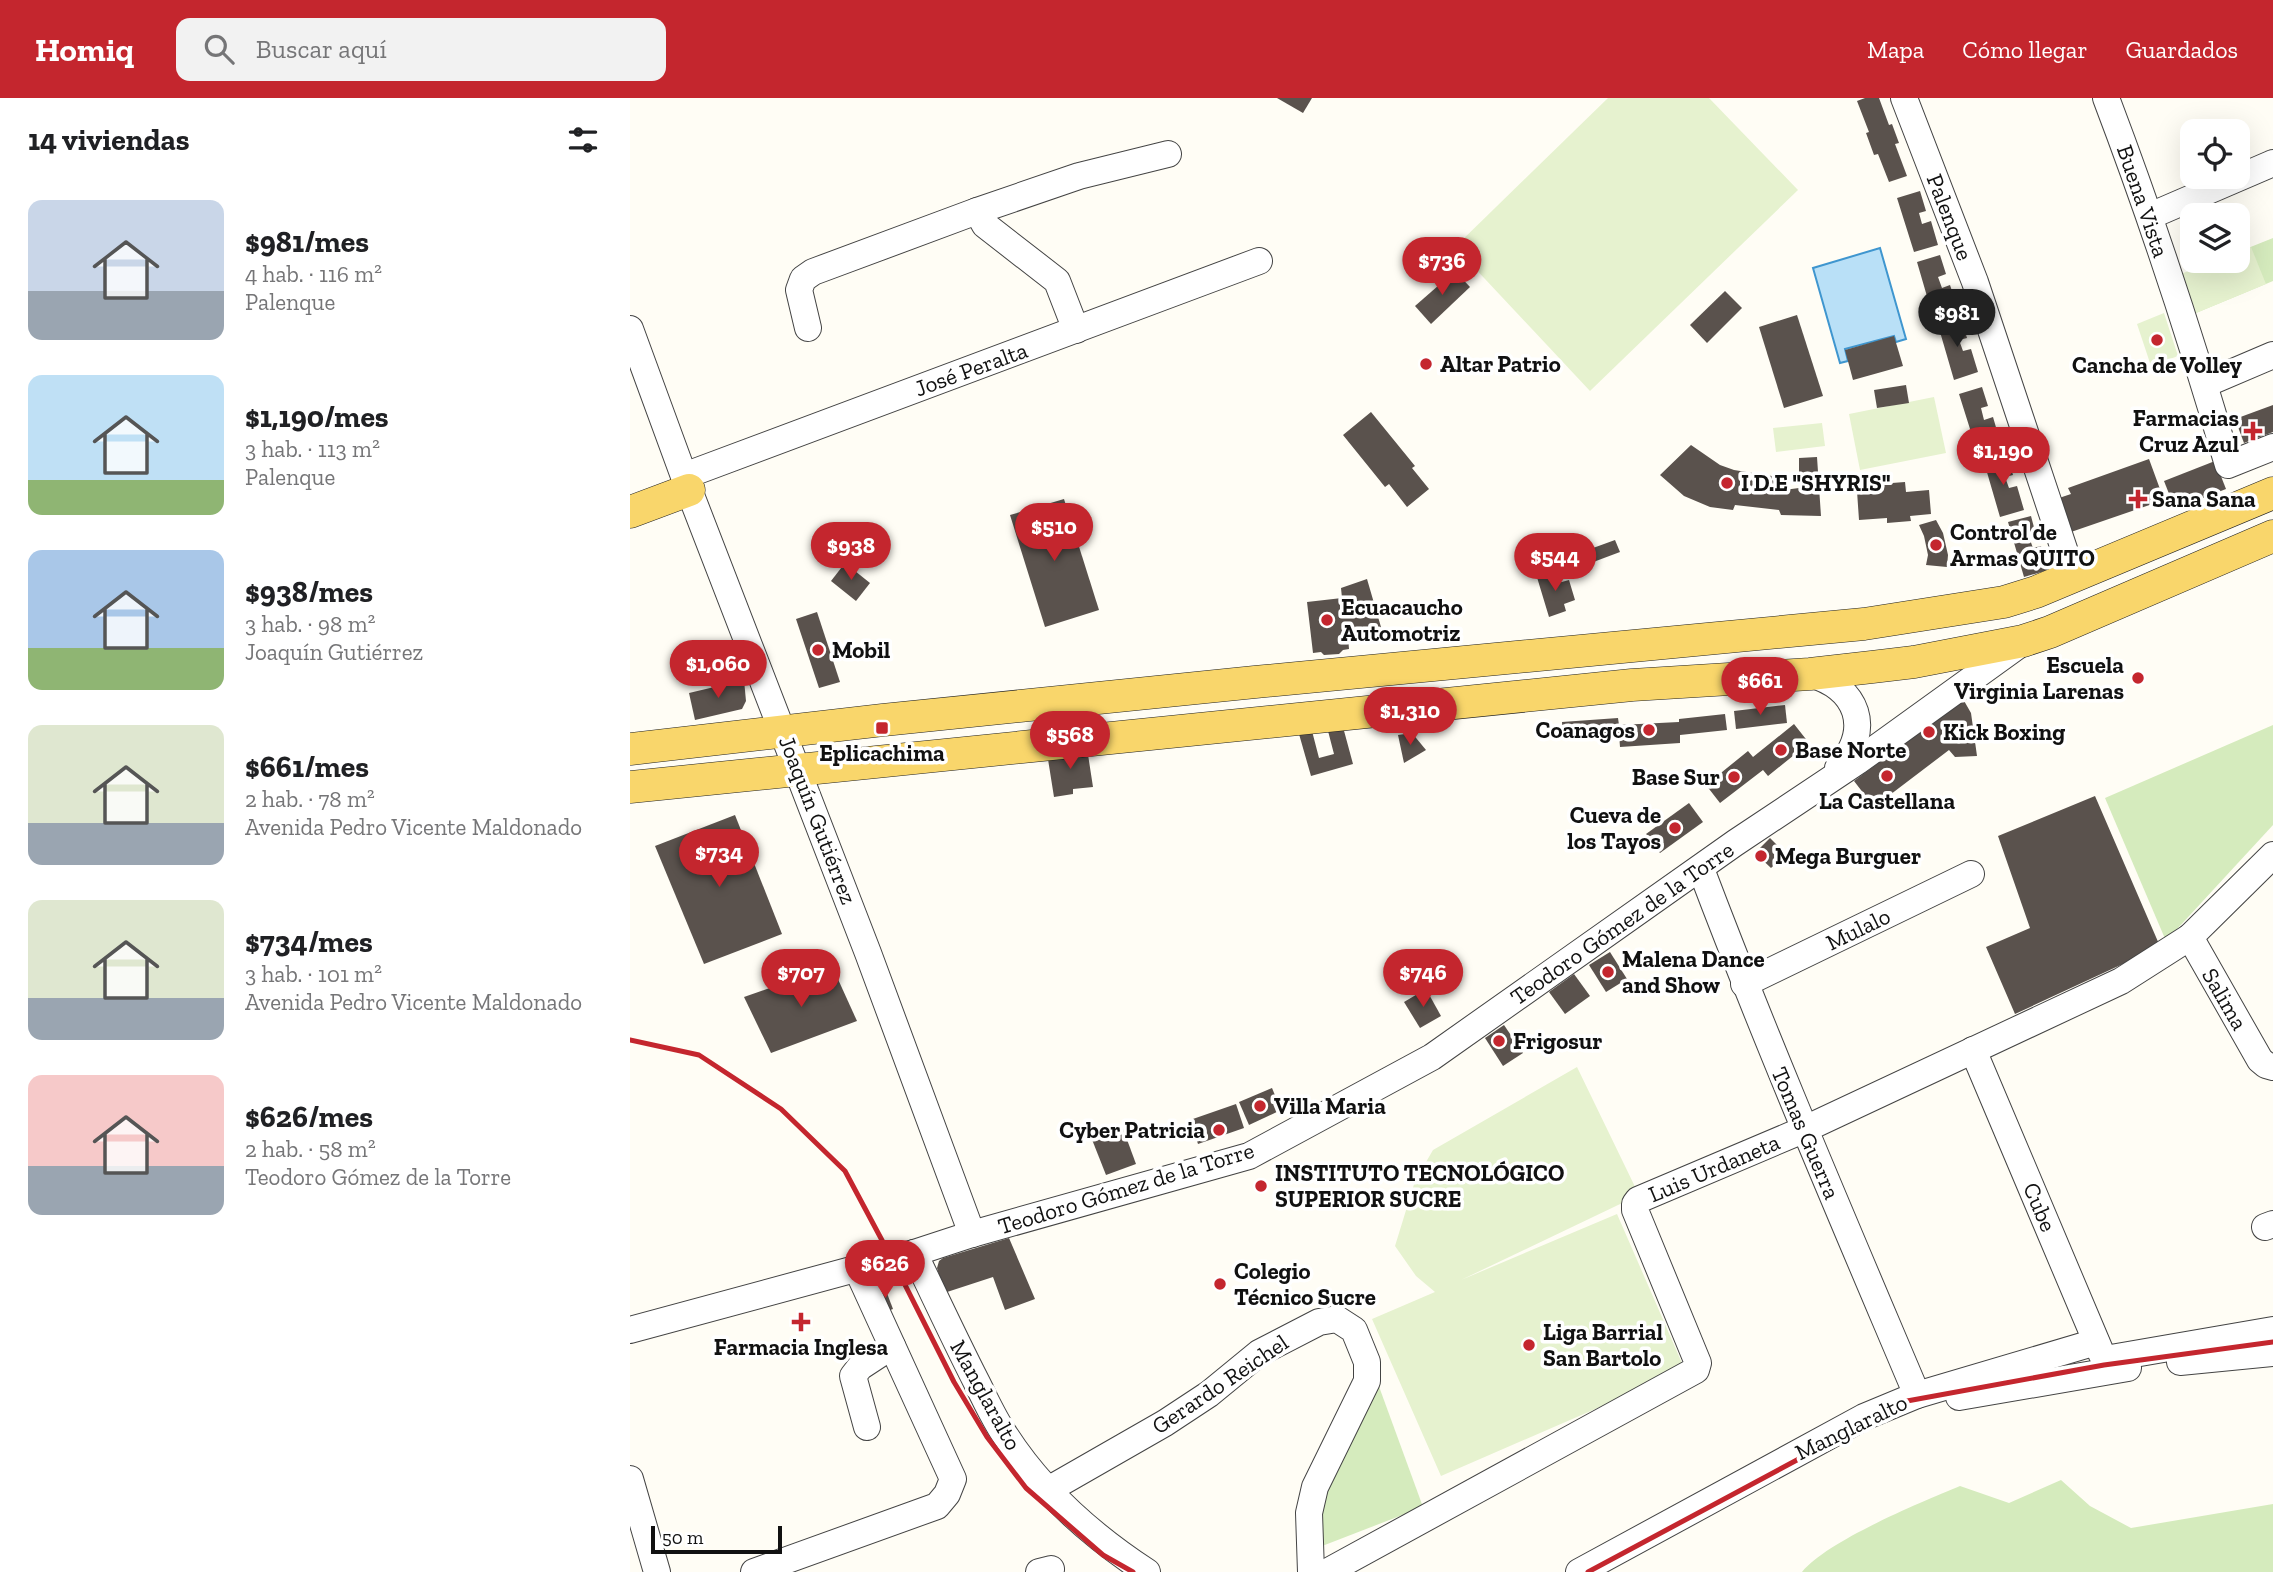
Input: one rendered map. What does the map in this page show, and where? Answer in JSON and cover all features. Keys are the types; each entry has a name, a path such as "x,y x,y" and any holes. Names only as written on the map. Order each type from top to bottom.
{"main road":[{"name":"José Peralta","path":"630,512 687,483"},
{"path":"630,749 1242,683 1864,624 2004,603 2273,493"},
{"path":"630,787 1632,685 1818,676 1914,662 2023,641 2050,632 2273,536"}],"street":[{"name":"Palenque","path":"1904,98 1975,282 2073,576"},
{"name":"Buena Vista","path":"2111,99 2228,465 2273,447"},
{"path":"808,328 799,290 803,279 813,272 1079,176 1168,154"},
{"path":"2150,216 2273,163"},
{"path":"978,211 985,225 1056,281 1076,330"},
{"name":"José Peralta","path":"687,483 1259,261"},
{"name":"Joaquín Gutiérrez","path":"630,329 972,1234"},
{"path":"2204,384 2273,355"},
{"name":"Teodoro Gómez de la Torre","path":"630,1330 914,1253 972,1234 1249,1156 1432,1057 2023,641"},
{"path":"1818,676 1874,679 1985,669"},
{"name":"Teodoro Gómez de la Torre","path":"1818,676 1841,688 1851,702 1857,718 1857,735 1851,752 1822,785"},
{"name":"Luis Urdaneta","path":"1327,1572 1696,1370 1698,1363 1634,1210 1640,1199 1804,1130 2121,981 2190,937 2273,855"},
{"name":"Tomas Guerra","path":"1701,869 1744,984 1917,1395"},
{"name":"Mulalo","path":"1744,984 1971,874"},
{"name":"Salima","path":"2190,937 2267,1063"},
{"name":"Cube","path":"1973,1050 2104,1350"},
{"name":"Manglaralto","path":"914,1253 997,1422 1025,1463 1048,1490 1101,1539 1147,1572"},
{"path":"754,1572 937,1506 947,1494 953,1479 857,1269"},
{"name":"Gerardo Reichel","path":"1048,1490 1165,1423 1209,1394 1259,1353 1308,1327 1329,1319 1337,1319 1350,1326 1359,1342 1367,1362 1367,1381 1315,1487 1309,1513 1311,1572"},
{"path":"1917,1395 2104,1350 2273,1330"},
{"path":"867,1427 853,1376 860,1367 892,1346"},
{"name":"Manglaralto","path":"1578,1572 1844,1427 1917,1395 1929,1401 1943,1400 2105,1370 2273,1353"},
{"path":"630,1479 657,1572"}],"green space":[{"path":"1608,98 1709,98 1798,190 1590,391 1455,247"},
{"path":"2273,238 2273,281 2184,318 2208,273 2250,273 2250,247"},
{"path":"2250,247 2266,284 2184,318 2170,278 2183,273 2250,273"},
{"name":"Cancha de Volley","path":"2164,313 2178,356 2151,366 2137,324"},
{"path":"1934,397 1946,453 1860,470 1849,414"},
{"path":"1822,423 1825,446 1776,452 1773,428"},
{"path":"2273,725 2273,825 2166,941 2105,798"},
{"name":"Liga Barrial San Bartolo","path":"1577,1067 1639,1195 1461,1280 1617,1214 1685,1370 1441,1476 1372,1319 1435,1292 1416,1276 1395,1246 1415,1181 1433,1150"},
{"path":"1377,1381 1423,1507 1317,1548 1325,1484"},
{"path":"2061,1480 2090,1506 2131,1528 2273,1504 2273,1572 1802,1572 1814,1560 1853,1535 1960,1486 2009,1503"}],"water":[{"path":"1880,248 1906,339 1896,342 1894,336 1845,349 1848,361 1840,363 1813,268"}],"building":[{"path":"1277,98 1312,98 1303,113"},
{"path":"1879,98 1899,143 1895,144 1907,176 1889,182 1878,154 1874,155 1866,133 1869,132 1857,101"},
{"path":"1920,191 1926,211 1919,213 1922,224 1931,221 1938,245 1914,252 1897,198"},
{"path":"1940,255 1946,274 1938,277 1942,288 1950,285 1958,309 1933,317 1917,262"},
{"path":"1455,271 1470,287 1431,324 1415,306"},
{"path":"1725,291 1742,308 1707,343 1690,325"},
{"path":"1797,315 1823,396 1784,408 1759,327"},
{"path":"1961,318 1967,338 1959,340 1963,351 1971,349 1978,372 1954,380 1938,325"},
{"path":"1894,336 1903,366 1853,380 1845,350"},
{"path":"1906,385 1909,403 1877,408 1874,390"},
{"path":"1982,387 1988,406 1981,408 1984,420 1993,417 2000,441 1976,448 1959,394"},
{"path":"2273,405 2273,432 2244,443 2235,419"},
{"path":"1371,412 1415,466 1412,468 1429,489 1407,507 1389,484 1385,487 1343,435"},
{"name":"I D.E \"SHYRIS\"","path":"1691,445 1720,465 1734,470 1785,478 1784,490 1799,488 1799,458 1817,457 1821,516 1781,515 1779,510 1735,505 1733,510 1710,507 1684,496 1660,475"},
{"path":"2007,455 2013,475 2005,477 2009,488 2017,486 2024,510 2000,517 1984,462"},
{"path":"2149,459 2164,500 2071,532 2056,499 2071,494 2068,488"},
{"path":"2215,461 2226,489 2175,509 2164,481"},
{"path":"1905,482 1906,492 1929,490 1931,514 1910,516 1911,521 1887,523 1887,518 1859,520 1857,491 1879,490 1879,484"},
{"path":"1064,499 1099,610 1045,627 1010,515"},
{"path":"2031,516 2036,535 2029,537 2033,548 2041,546 2048,570 2024,577 2008,522"},
{"name":"Control de Armas QUITO","path":"1936,520 1943,533 1948,555 1947,567 1926,565 1928,555 1919,525"},
{"path":"1615,540 1620,552 1564,573 1560,560"},
{"path":"845,563 870,583 856,601 831,581"},
{"path":"1553,569 1558,583 1569,580 1575,600 1564,604 1566,611 1549,617 1536,574"},
{"path":"1367,579 1383,634 1348,637 1349,649 1339,654 1313,653 1307,602 1342,598 1341,588"},
{"name":"Mobil","path":"817,612 840,682 819,688 796,619"},
{"path":"744,680 746,701 742,709 695,720 689,693"},
{"path":"1963,699 1971,713 1977,756 1955,757 1949,750 1874,807 1854,781"},
{"path":"1785,705 1787,723 1736,729 1734,711"},
{"path":"1725,714 1727,730 1680,735 1680,743 1620,747 1619,734 1563,738 1562,722 1618,718 1619,725 1679,722 1679,719"},
{"path":"1794,724 1809,743 1768,776 1763,770 1720,803 1706,785 1748,751 1753,757"},
{"path":"1343,727 1353,764 1311,776 1299,734 1312,731 1319,758 1334,754 1328,731"},
{"path":"1412,733 1426,750 1404,763 1398,735"},
{"path":"1087,748 1093,787 1073,789 1073,794 1054,797 1047,753"},
{"path":"2095,796 2159,944 2140,956 2015,1014 1986,947 2030,928 1998,836"},
{"name":"Cueva de los Tayos","path":"1689,803 1703,822 1660,853 1646,834"},
{"path":"735,815 782,934 704,964 655,846"},
{"path":"1770,838 1786,854 1771,868 1755,853"},
{"name":"Malena Dance and Show","path":"1610,952 1627,979 1606,992 1589,965"},
{"path":"832,966 857,1021 771,1053 744,997"},
{"path":"1574,974 1590,996 1565,1014 1549,992"},
{"path":"1426,989 1441,1016 1420,1028 1404,1002"},
{"path":"1504,1025 1523,1053 1503,1066 1485,1038"},
{"name":"Villa Maria","path":"1272,1088 1281,1110 1249,1125 1239,1102"},
{"path":"1236,1104 1244,1128 1198,1144 1190,1120"},
{"path":"1122,1126 1136,1164 1106,1175 1091,1137"},
{"path":"1009,1238 1035,1299 1005,1310 993,1277 944,1293 937,1268 939,1261"},
{"path":"885,1288 893,1309 885,1312 878,1291"}],"railway":[{"path":"630,1040 699,1055 781,1109 845,1171 954,1382 987,1437 1026,1488 1103,1555 1133,1572"},
{"path":"1588,1572 1907,1401 2104,1365 2273,1342"}],"place":[{"name":"Cancha de Volley","path":"2157,340"},
{"name":"Altar Patrio","path":"1426,364"},
{"name":"Farmacias Cruz Azul","path":"2253,431"},
{"name":"I D.E \"SHYRIS\"","path":"1727,483"},
{"name":"Sana Sana","path":"2138,499"},
{"name":"Control de Armas QUITO","path":"1936,545"},
{"name":"Ecuacaucho Automotriz","path":"1327,620"},
{"name":"Mobil","path":"818,650"},
{"name":"Escuela Virginia Larenas","path":"2138,678"},
{"name":"Eplicachima","path":"882,728"},
{"name":"Coanagos","path":"1649,730"},
{"name":"Kick Boxing","path":"1929,732"},
{"name":"Base Norte","path":"1781,750"},
{"name":"La Castellana","path":"1887,776"},
{"name":"Base Sur","path":"1734,777"},
{"name":"Cueva de los Tayos","path":"1675,828"},
{"name":"Mega Burguer","path":"1761,856"},
{"name":"Malena Dance and Show","path":"1608,972"},
{"name":"Frigosur","path":"1499,1041"},
{"name":"Villa Maria","path":"1260,1106"},
{"name":"Cyber Patricia","path":"1219,1130"},
{"name":"INSTITUTO TECNOLÓGICO SUPERIOR SUCRE","path":"1261,1186"},
{"name":"Colegio Técnico Sucre","path":"1220,1284"},
{"name":"Farmacia Inglesa","path":"801,1322"},
{"name":"Liga Barrial San Bartolo","path":"1529,1345"}]}
